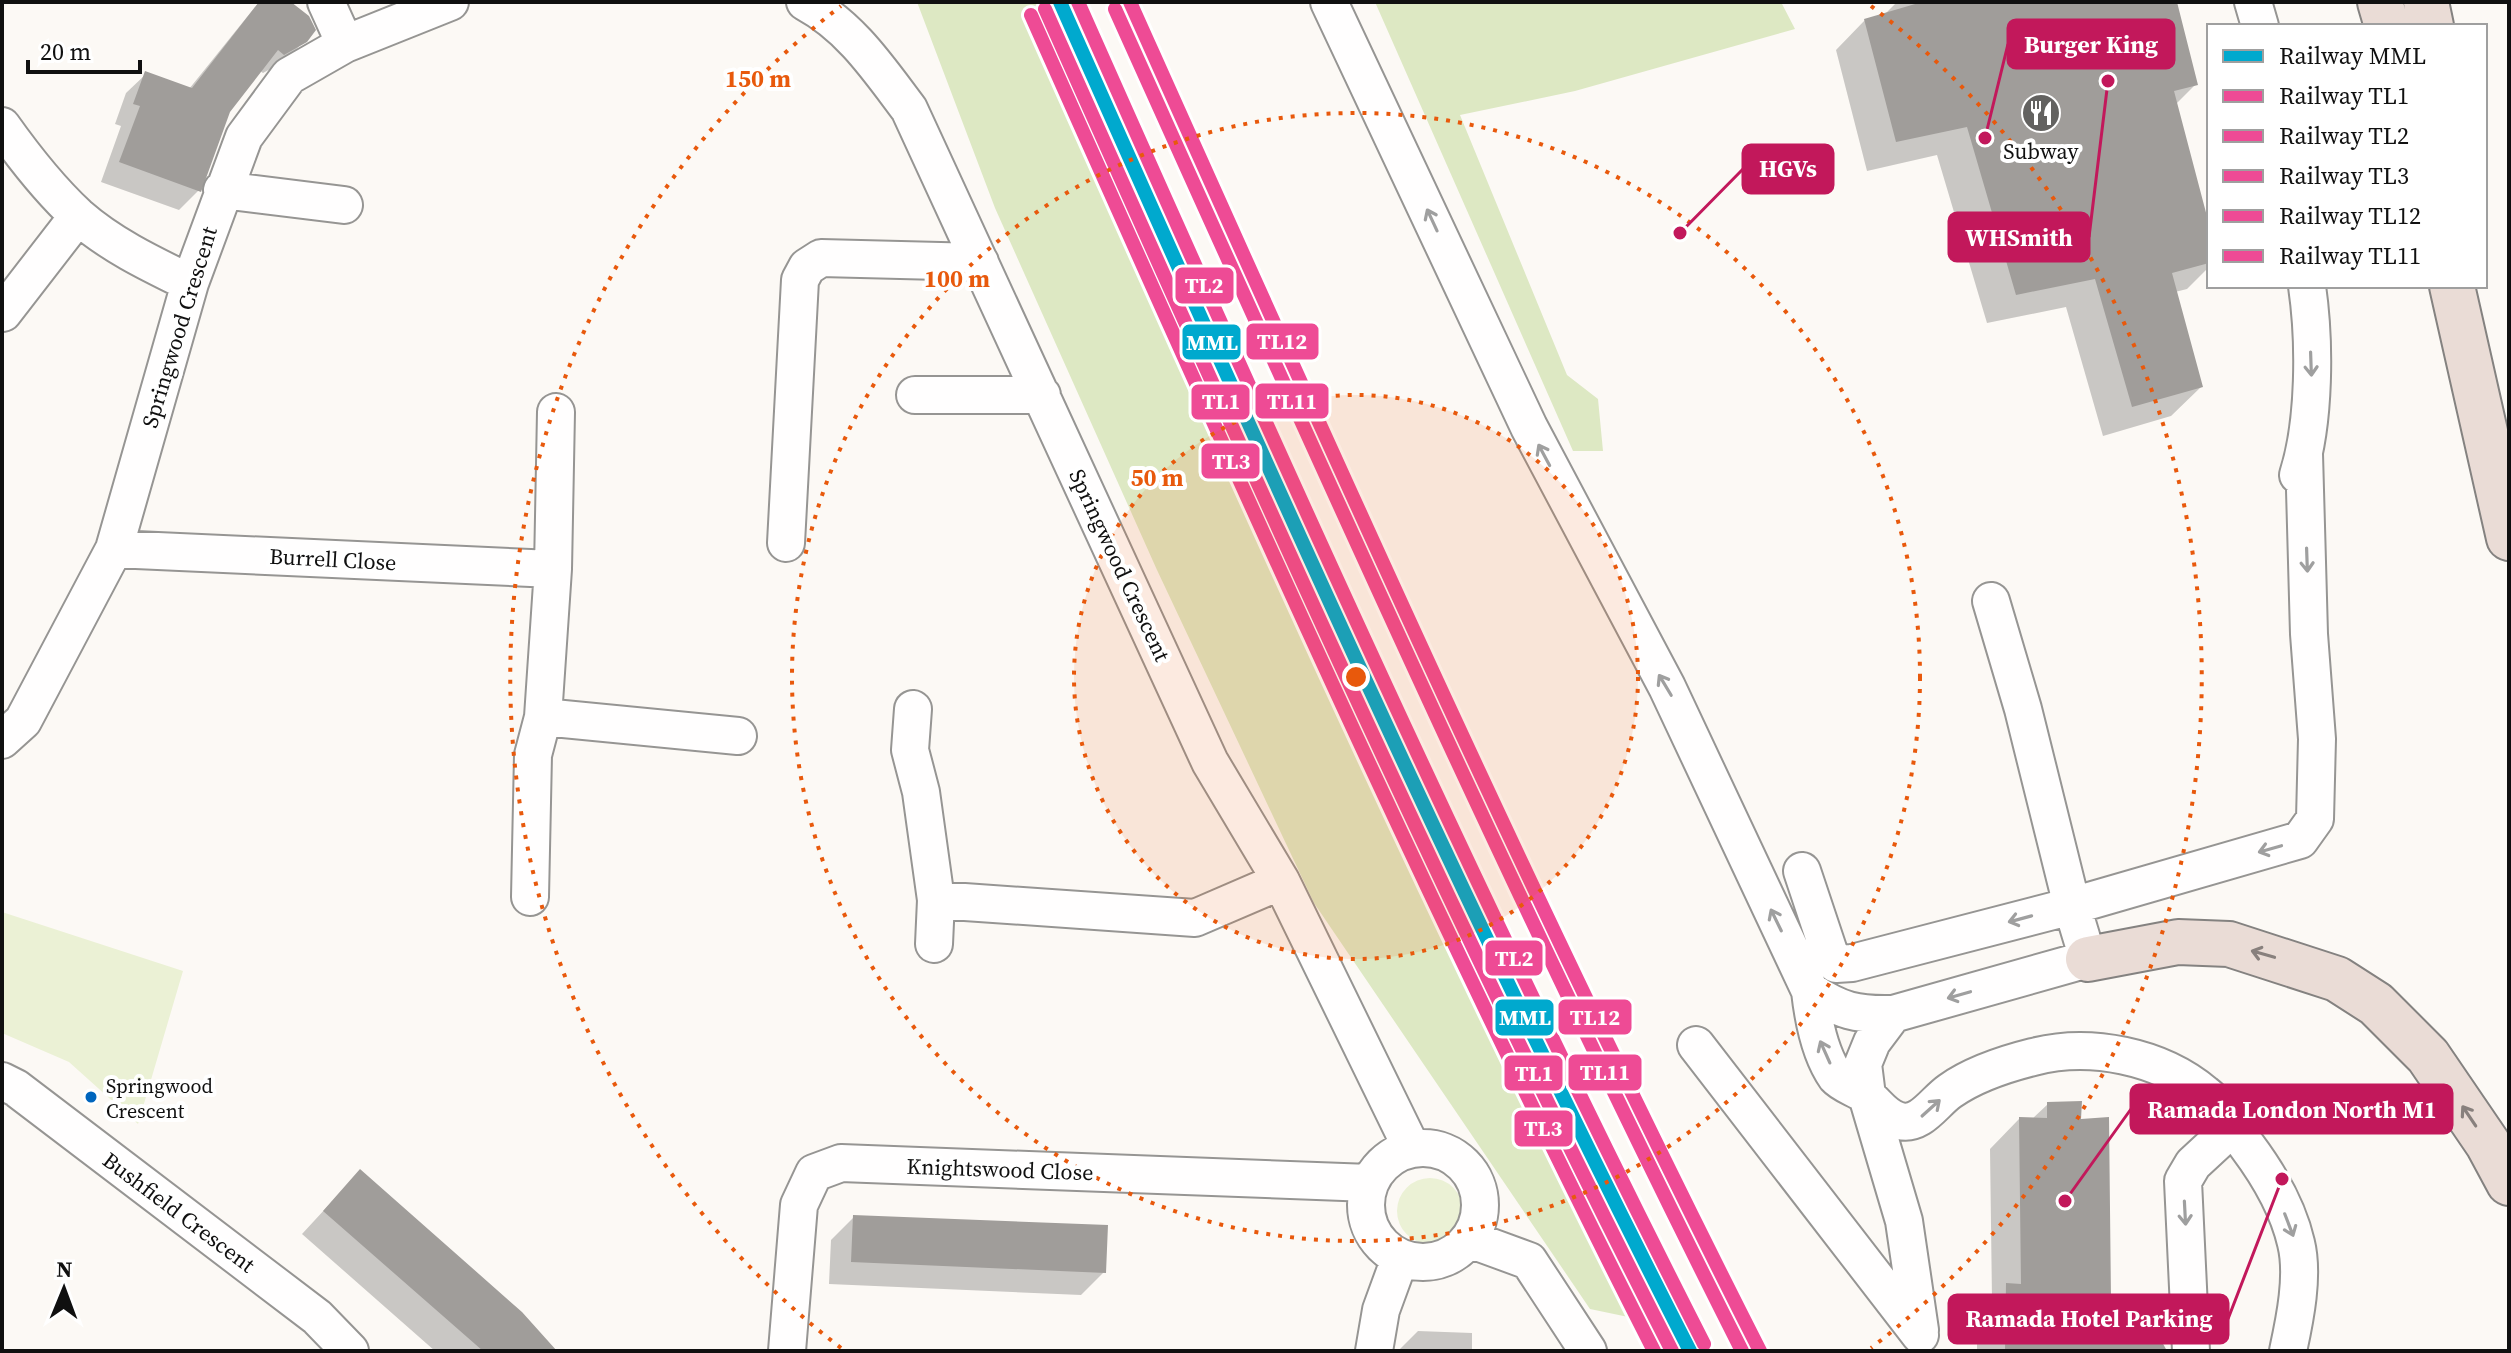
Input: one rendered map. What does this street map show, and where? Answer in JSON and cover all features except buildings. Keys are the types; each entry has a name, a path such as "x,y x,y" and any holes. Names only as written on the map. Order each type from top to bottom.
{"highway":[{"path":"2380,2 2386,24"},
{"path":"2426,2 2431,24"},
{"path":"2452,288 2509,538"},
{"path":"2479,288 2509,474"},
{"path":"2088,959 2178,942 2229,944 2337,979 2376,1004 2428,1056 2488,1144 2509,1183"}],"street":[{"path":"326,2 345,44"},
{"name":"Springwood Crescent","path":"2,740 23,721 114,549 190,283 244,137 289,76 345,44 450,2"},
{"name":"Springwood Crescent","path":"805,2 828,15 867,53 909,109 1210,762 1281,881 1412,1149"},
{"path":"1329,2 1529,427 1667,687 1810,991 1814,1027 1837,1078 1867,1096 1886,1116 1901,1122 1918,1120 1950,1091 1998,1067 2073,1050 2109,1053 2150,1063 2181,1077 2208,1095 2268,1174 2297,1244 2298,1306 2288,1351"},
{"path":"2253,2 2259,24"},
{"path":"2,126 19,150 78,216 127,251 190,283"},
{"path":"222,190 344,205"},
{"path":"3,313 78,216"},
{"path":"786,543 800,280 807,267 821,258 980,262"},
{"path":"1802,871 1818,923 1836,964 1852,963 2072,906 2300,840 2315,819 2317,739 2309,634 2304,454 2312,394 2307,288"},
{"path":"915,395 1042,395"},
{"path":"530,897 533,755 543,717 553,569 556,412"},
{"path":"2282,524 2304,454"},
{"name":"Burrell Close","path":"114,549 553,569"},
{"path":"1810,991 1845,1011 1866,1015 1893,1014 2088,959 2023,709 1991,601"},
{"path":"913,709 910,750 921,792 936,900 934,944"},
{"path":"543,717 738,736"},
{"path":"936,900 1195,918 1281,881"},
{"path":"1893,1014 1872,1042 1863,1064 1867,1096 1904,1221 1923,1343"},
{"path":"1696,1045 1923,1343"},
{"name":"Bushfield Crescent","path":"2,1081 16,1088 317,1317 350,1351"},
{"path":"2191,1351 2183,1181 2193,1164 2233,1127"},
{"path":"1432,1148 1450,1155 1466,1167 1476,1183 1480,1203 1478,1221 1469,1239 1455,1252 1438,1260 1419,1262 1400,1258 1385,1248 1370,1226 1366,1200 1370,1183 1387,1161 1412,1149 1432,1148"},
{"name":"Knightswood Close","path":"787,1351 799,1205 814,1173 841,1163 1370,1183"},
{"path":"1469,1239 1529,1261 1588,1351"},
{"path":"1374,1351 1381,1310 1400,1258"}],"green space":[{"path":"917,2 1050,2 1149,219 1397,793 1657,1323 1590,1309 1314,903 1157,570 995,208"},
{"path":"1375,2 1781,2 1795,29 1575,91 1460,115 1567,375 1598,399 1603,451 1573,451"},
{"path":"2,912 183,971 138,1124 69,1062 2,1033"},
{"path":"1424,1178 1436,1178 1448,1183 1458,1193 1463,1211 1461,1224 1448,1239 1436,1244 1424,1244 1412,1239 1402,1229 1397,1217 1397,1205 1402,1193 1412,1183"}],"rail line":[{"name":"MML","path":"1060,2 1366,681 1525,1018 1690,1351"},
{"name":"TL2","path":"1078,2 1305,509 1460,845 1704,1344"},
{"name":"TL12","path":"1130,2 1515,849 1760,1351"},
{"name":"TL1","path":"1045,9 1272,516 1428,852 1672,1351"},
{"name":"TL11","path":"1115,9 1499,851 1742,1351"},
{"name":"TL3","path":"1031,15 1257,520 1412,854 1654,1351"}],"place":[{"name":"WHSmith","path":"2108,81"},
{"name":"Subway","path":"2041,113"},
{"name":"Burger King","path":"1985,138"},
{"name":"HGVs","path":"1680,233"},
{"name":"Springwood Crescent","path":"91,1097"},
{"name":"Ramada Hotel Parking","path":"2282,1179"},
{"name":"Ramada London North M1","path":"2065,1201"}]}
